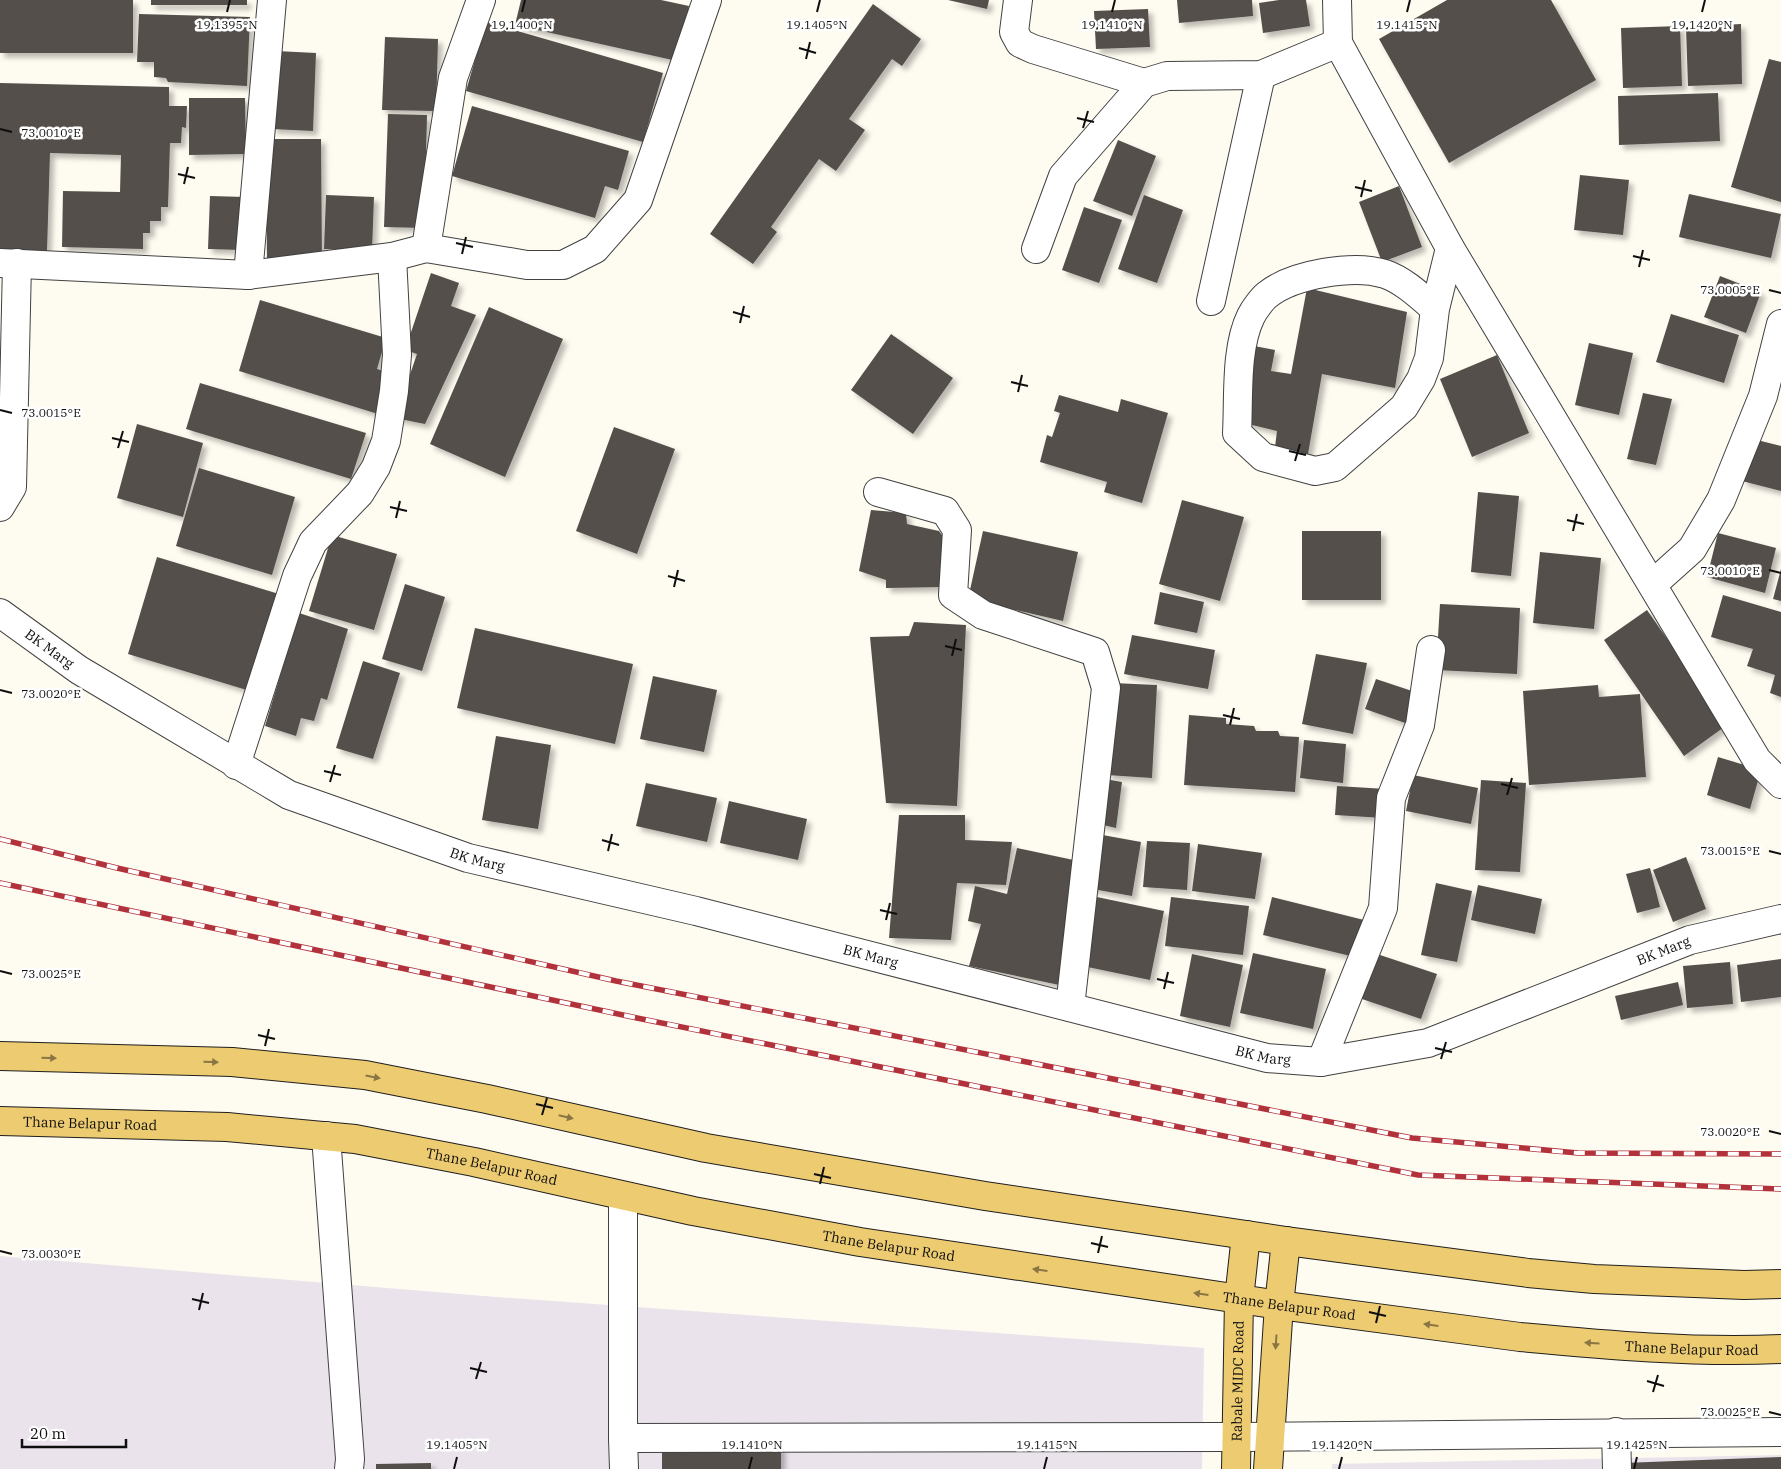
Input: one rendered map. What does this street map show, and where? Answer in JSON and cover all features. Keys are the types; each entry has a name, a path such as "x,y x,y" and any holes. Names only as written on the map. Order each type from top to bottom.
{"main road":[{"path":"0,1056 232,1062 365,1075 487,1099 706,1148 852,1175 1286,1241 1528,1273 1594,1279 1744,1285 1781,1284"},
{"name":"Thane Belapur Road","path":"0,1121 227,1126 355,1139 474,1162 693,1211 860,1242 1278,1305 1520,1337 1572,1342 1744,1350 1781,1349"},
{"name":"Rabale MIDC Road","path":"1236,1469 1239,1299 1246,1235"},
{"path":"1268,1469 1278,1305 1286,1241"}],"street":[{"path":"248,275 272,0"},
{"path":"426,248 453,78 481,0"},
{"path":"0,507 12,487 8,263 248,275 392,257 426,248 526,265 562,265 595,249 638,200 707,0"},
{"path":"1018,0 1014,32 1020,43 1033,50 1144,83"},
{"path":"1337,0 1338,43 1450,248 1757,760 1781,784"},
{"path":"1036,249 1063,176 1144,83 1167,76 1261,75 1338,43"},
{"path":"1211,301 1261,75"},
{"path":"1435,309 1414,291 1386,274 1362,269 1293,280 1267,295 1252,315 1242,339 1237,433 1263,457 1315,471 1335,467 1404,407 1422,379 1429,358 1435,309 1450,248"},
{"path":"236,766 297,576 313,542 360,493 376,467 386,441 394,391 397,354 392,257"},
{"path":"1652,584 1692,549 1721,500 1762,396 1781,324"},
{"path":"878,492 945,512 957,530 954,595 983,615 1095,652 1106,688 1070,1007"},
{"name":"BK Marg","path":"0,613 79,670 236,766 289,795 468,858 696,911 1267,1058 1321,1062 1428,1044 1690,940 1781,919"},
{"path":"1321,1062 1383,908 1391,798 1420,725 1431,650"},
{"path":"326,1136 350,1450 349,1469"},
{"path":"623,1196 624,1469"},
{"path":"624,1438 1237,1437 1616,1432 1781,1432"},
{"path":"1616,1432 1617,1469"}],"shaded area":[{"path":"0,1256 496,1297 1204,1348 1202,1469 0,1469"},
{"path":"1781,1455 1781,1469 1332,1469 1332,1464"}],"building":[{"path":"0,0 133,0 133,53 0,53"},
{"path":"151,0 247,0 247,5 151,5"},
{"path":"521,0 661,0 689,6 677,61 515,25"},
{"path":"948,0 989,0 987,9"},
{"path":"1177,0 1252,0 1253,16 1179,23"},
{"path":"1279,0 1306,0 1310,26 1263,33 1259,3"},
{"path":"1447,0 1551,0 1596,80 1449,163 1379,39"},
{"path":"873,4 921,39 902,66 892,59 849,119 865,130 836,171 819,159 771,227 777,232 753,264 710,234"},
{"path":"1148,9 1150,47 1096,49 1094,11"},
{"path":"139,14 250,17 247,86 168,82 166,78 154,77 154,62 137,62"},
{"path":"486,22 663,73 643,142 466,91"},
{"path":"1741,24 1742,84 1688,86 1686,27"},
{"path":"1680,26 1682,86 1623,88 1621,28"},
{"path":"385,37 438,39 436,111 382,110"},
{"path":"276,51 316,53 313,131 272,129"},
{"path":"1769,59 1781,62 1781,202 1731,187"},
{"path":"0,83 169,87 169,106 187,106 186,128 182,127 181,143 170,143 168,207 161,207 161,221 150,221 150,233 143,233 143,249 62,247 63,191 120,192 121,155 50,153 47,251 0,250"},
{"path":"1718,93 1720,141 1619,145 1618,96"},
{"path":"189,98 245,98 246,154 189,155"},
{"path":"472,106 629,151 618,190 605,186 595,218 452,176"},
{"path":"388,114 427,115 424,228 384,227"},
{"path":"266,139 321,139 322,265 267,266"},
{"path":"1118,140 1156,156 1132,216 1093,201"},
{"path":"1580,175 1629,180 1623,235 1574,230"},
{"path":"1399,186 1422,247 1382,262 1359,202"},
{"path":"1689,194 1781,214 1771,258 1679,237"},
{"path":"326,195 374,197 372,251 324,249"},
{"path":"1144,195 1183,210 1157,283 1118,269"},
{"path":"210,196 245,197 243,250 208,249"},
{"path":"1084,207 1122,220 1099,283 1062,270"},
{"path":"431,273 459,283 451,306 476,315 425,424 395,418 417,354 405,350"},
{"path":"1720,276 1761,292 1746,333 1704,317"},
{"path":"1307,288 1407,312 1395,388 1322,374 1308,454 1275,447 1277,431 1244,423 1249,345 1275,350 1271,371 1291,374"},
{"path":"260,300 386,338 377,369 390,373 378,414 239,371"},
{"path":"489,307 563,339 505,477 430,444"},
{"path":"1671,314 1739,335 1724,383 1656,362"},
{"path":"891,334 953,378 913,434 851,390"},
{"path":"1589,343 1633,353 1619,415 1575,405"},
{"path":"1497,355 1529,433 1472,457 1440,379"},
{"path":"200,383 366,433 351,479 186,429"},
{"path":"1643,393 1672,399 1656,465 1627,459"},
{"path":"1059,395 1118,412 1121,399 1168,413 1142,503 1104,492 1107,482 1040,462 1047,435 1052,437 1060,413 1054,411"},
{"path":"137,424 203,443 183,517 117,498"},
{"path":"614,427 675,449 637,554 576,531"},
{"path":"1753,439 1781,446 1781,491 1742,481"},
{"path":"199,468 295,497 272,575 176,546"},
{"path":"1478,492 1519,496 1511,576 1471,572"},
{"path":"1182,500 1244,517 1220,601 1159,584"},
{"path":"871,510 906,513 907,524 939,531 950,546 944,587 886,588 886,580 859,571"},
{"path":"983,531 1078,552 1063,621 968,599"},
{"path":"1302,531 1381,531 1381,600 1302,600"},
{"path":"1718,533 1776,548 1765,593 1707,577"},
{"path":"332,535 397,554 374,630 309,611"},
{"path":"1540,552 1601,558 1594,629 1533,623"},
{"path":"157,557 279,594 250,691 128,654"},
{"path":"1781,569 1781,601 1773,599"},
{"path":"405,584 445,597 422,671 382,659"},
{"path":"1160,592 1204,602 1197,633 1154,624"},
{"path":"1723,595 1781,612 1781,697 1770,693 1775,675 1747,666 1753,649 1711,637"},
{"path":"1440,604 1520,608 1517,674 1436,670"},
{"path":"1647,610 1727,725 1684,756 1604,640"},
{"path":"299,613 348,629 327,700 321,698 314,721 301,718 296,736 265,726"},
{"path":"914,622 966,625 957,806 886,803 870,637 909,636"},
{"path":"475,628 633,664 615,744 457,708"},
{"path":"1132,635 1215,650 1208,689 1124,674"},
{"path":"1316,654 1367,663 1353,734 1302,724"},
{"path":"363,661 400,673 373,759 336,748"},
{"path":"653,676 717,690 704,752 640,739"},
{"path":"1376,679 1421,694 1411,725 1365,709"},
{"path":"1113,683 1157,685 1152,778 1107,775"},
{"path":"1598,685 1599,697 1640,694 1646,777 1529,785 1523,691"},
{"path":"1189,715 1226,718 1226,724 1254,726 1256,731 1278,731 1280,736 1299,737 1295,792 1184,785"},
{"path":"496,736 551,745 538,829 482,820"},
{"path":"1304,740 1346,744 1343,783 1300,778"},
{"path":"1718,757 1761,770 1750,809 1707,795"},
{"path":"1413,775 1478,788 1471,824 1406,811"},
{"path":"1105,779 1122,782 1116,828 1099,824"},
{"path":"1481,780 1526,783 1520,872 1475,870"},
{"path":"646,783 717,798 707,842 636,826"},
{"path":"1337,786 1386,789 1384,818 1335,815"},
{"path":"729,801 807,819 798,860 720,843"},
{"path":"899,815 965,815 965,840 1012,842 1006,885 957,883 951,940 889,938"},
{"path":"1097,834 1141,842 1132,896 1087,888"},
{"path":"1147,841 1190,843 1187,890 1143,887"},
{"path":"1198,844 1262,853 1255,899 1192,891"},
{"path":"1017,848 1083,862 1069,987 969,966 981,924 968,921 975,886 1007,894"},
{"path":"1686,857 1706,909 1673,922 1653,870"},
{"path":"1650,868 1660,907 1637,913 1626,874"},
{"path":"1436,883 1472,891 1457,962 1421,955"},
{"path":"1478,885 1542,899 1535,934 1471,920"},
{"path":"1092,896 1164,911 1150,980 1078,965"},
{"path":"1171,897 1249,906 1243,955 1165,946"},
{"path":"1272,897 1368,921 1359,958 1263,935"},
{"path":"1253,953 1326,969 1313,1029 1240,1013"},
{"path":"1192,954 1243,965 1230,1027 1180,1016"},
{"path":"1377,954 1437,974 1421,1019 1362,999"},
{"path":"1781,959 1781,997 1741,1002 1737,965"},
{"path":"1730,962 1733,1004 1687,1008 1683,966"},
{"path":"1678,982 1683,1005 1621,1020 1615,996"},
{"path":"781,1445 781,1469 662,1469 662,1447"},
{"path":"1781,1457 1781,1469 1624,1469 1623,1463"},
{"path":"431,1463 431,1469 376,1469 376,1464"}],"railway":[{"path":"0,839 117,868 616,981 1412,1138 1578,1153 1781,1154"},
{"path":"0,883 637,1018 1418,1175 1781,1189"}]}
